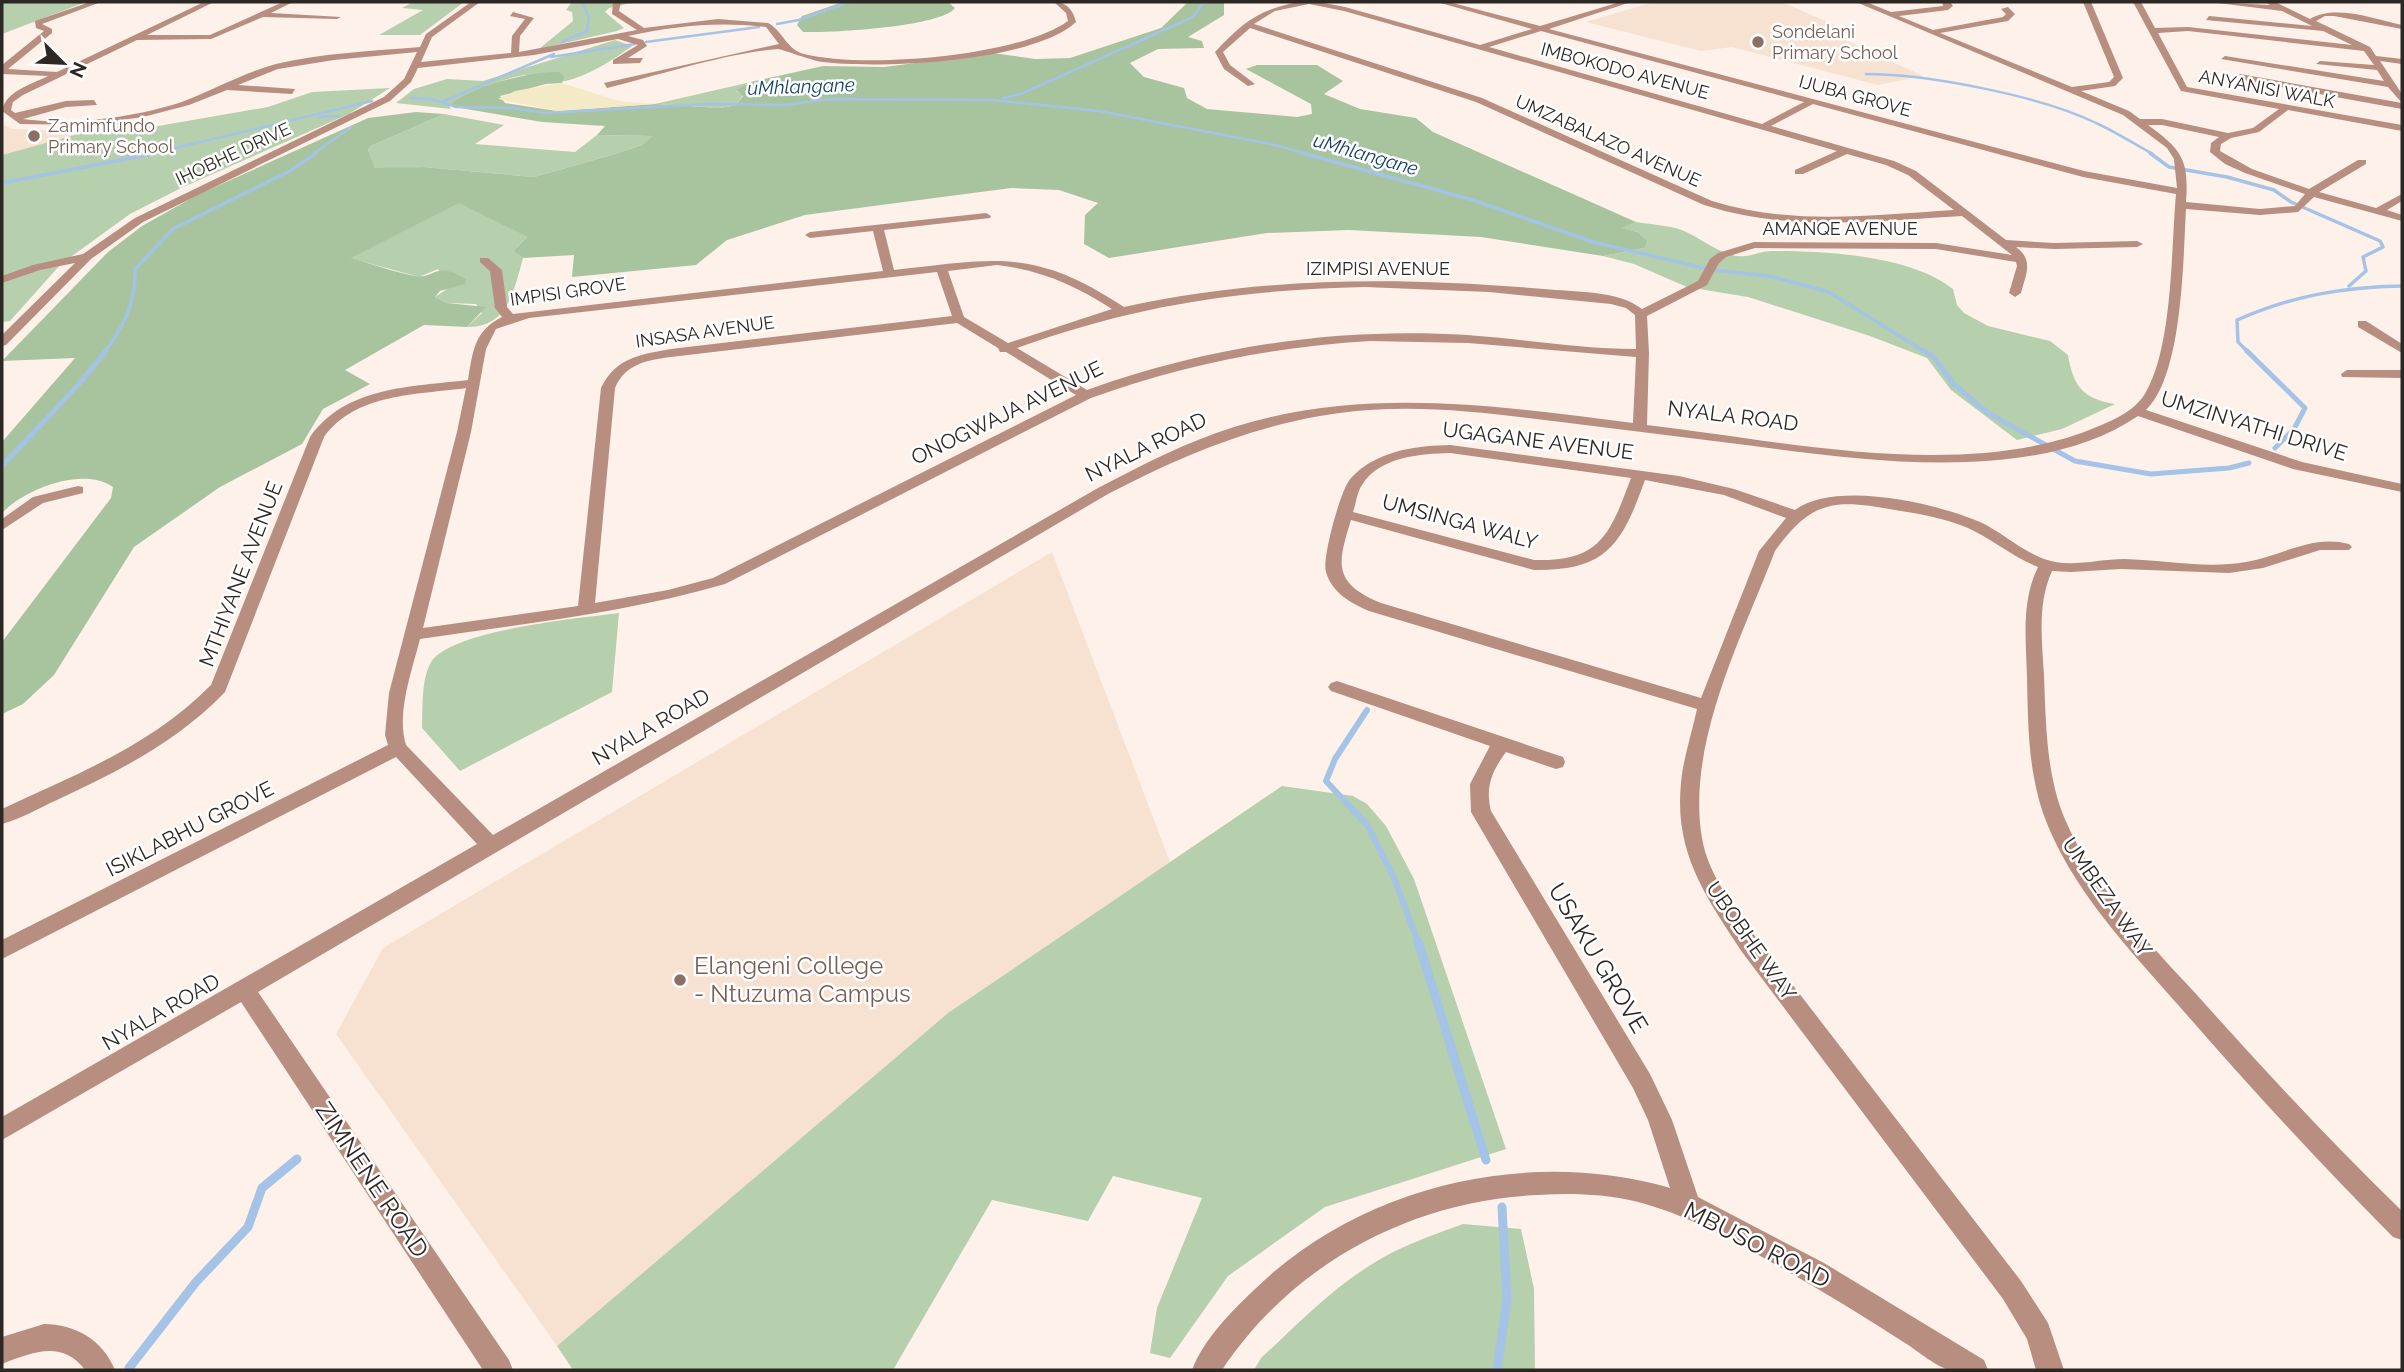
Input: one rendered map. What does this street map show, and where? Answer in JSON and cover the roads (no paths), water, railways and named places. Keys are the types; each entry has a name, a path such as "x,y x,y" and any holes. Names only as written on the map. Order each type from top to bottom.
{"street":[{"path":"2,70 48,31 38,26 38,23 97,2"},
{"path":"210,2 9,101 6,111 20,121 47,123 115,119 179,105 288,64 422,48 437,29 476,2"},
{"path":"137,38 211,37 289,2"},
{"path":"617,2 615,12 641,29"},
{"path":"607,85 718,58 782,46 811,58 865,64 1008,47 1048,36 1069,26 1072,17 1058,2"},
{"name":"IMBOKODO AVENUE","path":"1251,84 1228,68 1221,61 1219,52 1251,26 1255,19 1273,9 1317,2 1765,126 1907,170 2005,243 2022,260"},
{"name":"IJUBA GROVE","path":"1441,2 2181,198 2260,212 2300,207 2313,191"},
{"path":"1481,47 1627,2"},
{"name":"NYALA ROAD","path":"2,1129 1103,491 1155,463 1218,436 1283,417 1392,404 1472,407 1906,457 1966,458 2029,452 2057,446 2099,431 2136,411 2150,397 2166,358 2183,170 2170,146 2140,122 2072,89 1860,2"},
{"path":"1891,15 1945,8 1949,6 1946,2"},
{"path":"2072,89 2112,84 2119,78 2087,2"},
{"name":"ANYANISI WALK","path":"2137,2 2184,89 2402,128"},
{"path":"2214,2 2285,9"},
{"path":"2269,2 2367,48 2388,83 2402,100"},
{"path":"1470,9 1488,4"},
{"path":"1933,32 2005,19 2011,14 2005,9"},
{"path":"513,14 530,18 516,36 515,54"},
{"path":"2311,21 2323,14 2334,14 2402,27"},
{"path":"262,15 337,17"},
{"path":"2209,18 2330,30"},
{"path":"418,65 575,46 641,29 688,21 746,21 768,25 782,46"},
{"name":"UMZABALAZO AVENUE","path":"1251,26 1479,100 1708,203 1742,215 1779,220 1963,213"},
{"path":"2151,31 2188,29 2367,48"},
{"path":"614,35 640,42 643,46 616,62 640,60"},
{"name":"IHOBHE DRIVE","path":"2,342 87,257 126,228 164,205 361,114 401,87 418,65 422,48"},
{"path":"2374,58 2402,61"},
{"path":"2225,59 2388,83"},
{"path":"2289,61 2380,68"},
{"path":"2,70 58,75"},
{"path":"2240,77 2402,106"},
{"path":"223,87 292,91"},
{"path":"1765,126 1813,101"},
{"path":"14,117 69,103 94,103"},
{"path":"2284,109 2256,130 2228,136 2214,146 2221,158 2270,179 2402,218"},
{"path":"2140,122 2162,122 2228,136"},
{"path":"1799,172 1847,150"},
{"path":"2313,191 2362,162"},
{"path":"2378,211 2402,197"},
{"path":"810,235 986,216"},
{"path":"878,229 889,273"},
{"path":"2005,243 2054,246 2137,244"},
{"name":"AMANQE AVENUE","path":"1641,314 1709,273 1721,255 1754,245 1936,246 2022,260"},
{"path":"2,280 37,267 87,257"},
{"path":"484,260 496,270 501,308 510,317"},
{"path":"2015,293 2023,266 2022,260"},
{"name":"IMPISI GROVE","path":"398,748 394,735 398,693 464,432 472,383 484,338 491,327 510,317 997,262 1045,268 1082,284 1121,310"},
{"path":"941,267 958,319 1086,396"},
{"name":"IZIMPISI AVENUE","path":"1004,349 1121,310 1216,294 1360,283 1551,293 1622,302 1641,314"},
{"path":"1640,428 1643,353 1641,314"},
{"name":"INSASA AVENUE","path":"586,610 608,388 621,367 647,357 671,353 958,319"},
{"path":"2361,324 2402,349"},
{"name":"ONOGWAJA AVENUE","path":"412,635 586,610 669,595 719,581 1086,396 1147,372 1198,359 1312,340 1441,338 1606,354 1643,353"},
{"path":"2347,374 2402,374"},
{"name":"MTHIYANE AVENUE","path":"2,817 153,743 192,716 219,688 317,437 327,420 343,408 369,399 472,383"},
{"name":"UMZINYATHI DRIVE","path":"2136,411 2298,466 2402,488"},
{"name":"UGAGANE AVENUE","path":"1707,706 1441,628 1354,598 1334,574 1332,557 1354,484 1366,472 1389,458 1417,450 1450,449 1640,474 1707,486 1796,516"},
{"name":"UMSINGA WALY","path":"1344,514 1534,565 1566,567 1593,557 1612,538 1640,474"},
{"path":"2,526 38,500 78,489"},
{"name":"UBOBHE WAY","path":"2047,565 1966,521 1922,509 1853,498 1823,502 1796,516 1767,551 1707,706 1690,783 1692,838 1701,867 1750,946 2012,1290 2038,1334 2050,1370"},
{"path":"2047,565 2064,568 2120,564 2224,569 2258,564 2322,545 2344,547"},
{"name":"UMBEZA WAY","path":"2047,565 2034,601 2036,707 2043,776 2063,837 2097,890 2151,960 2280,1104 2402,1228"},
{"path":"1337,687 1556,762"},
{"name":"USAKU GROVE","path":"1502,744 1479,779 1477,799 1481,812 1642,1081 1660,1120 1688,1206"},
{"path":"398,748 490,845"},
{"name":"ISIKLABHU GROVE","path":"2,950 398,748"},
{"name":"ZIMNENE ROAD","path":"245,990 499,1370"},
{"name":"MBUSO ROAD","path":"1206,1370 1239,1323 1268,1294 1313,1258 1364,1228 1424,1203 1474,1188 1556,1180 1603,1185 1688,1206 1799,1263 1974,1370"},
{"path":"2,1351 27,1338 59,1335 88,1351 101,1370"}],"waterway":[{"path":"562,42 587,31 589,17 582,2"},
{"path":"777,24 799,20 849,2"},
{"path":"1003,98 1021,94 1193,17 1204,2"},
{"path":"646,42 759,27"},
{"path":"551,57 635,44"},
{"path":"444,101 554,54"},
{"path":"1866,74 1951,82 2045,104 2096,123 2153,154"},
{"name":"uMhlangane","path":"410,98 432,99 456,107 513,108 545,113 709,104 786,105 829,99 991,100 1099,111 1271,144 1308,154"},
{"name":"uMhlangane","path":"150,154 372,101"},
{"path":"320,117 339,116"},
{"path":"313,154 351,127"},
{"name":"uMhlangane","path":"2,183 157,153"},
{"path":"104,353 127,314 133,293 135,269 173,229 290,171 316,153"},
{"name":"uMhlangane","path":"1302,153 1473,200 1593,242 1712,270 1769,276 1829,292 1927,353"},
{"path":"2150,153 2169,167 2227,177 2274,190 2291,202 2380,241 2383,247 2363,257 2366,271 2349,286"},
{"name":"uMhlangane","path":"2247,351 2238,342 2237,320 2318,294 2402,286"},
{"path":"2,466 106,351"},
{"name":"uMhlangane","path":"1924,351 1935,358 1953,384 1988,413 2075,461 2151,474 2229,468 2249,463"},
{"name":"uMhlangane","path":"2247,351 2305,408 2294,429 2275,448"},
{"path":"1367,710 1335,759 1326,781 1367,825 1394,878 1418,942"},
{"path":"1418,941 1486,1160"},
{"path":"129,1368 196,1282 248,1227 262,1188 297,1159"},
{"path":"1497,1370 1507,1300 1502,1207"}],"place":[{"name":"Sondelani Primary School","path":"1758,42"},
{"name":"Zamimfundo Primary School","path":"34,136"},
{"name":"Elangeni College - Ntuzuma Campus","path":"680,980"}]}
